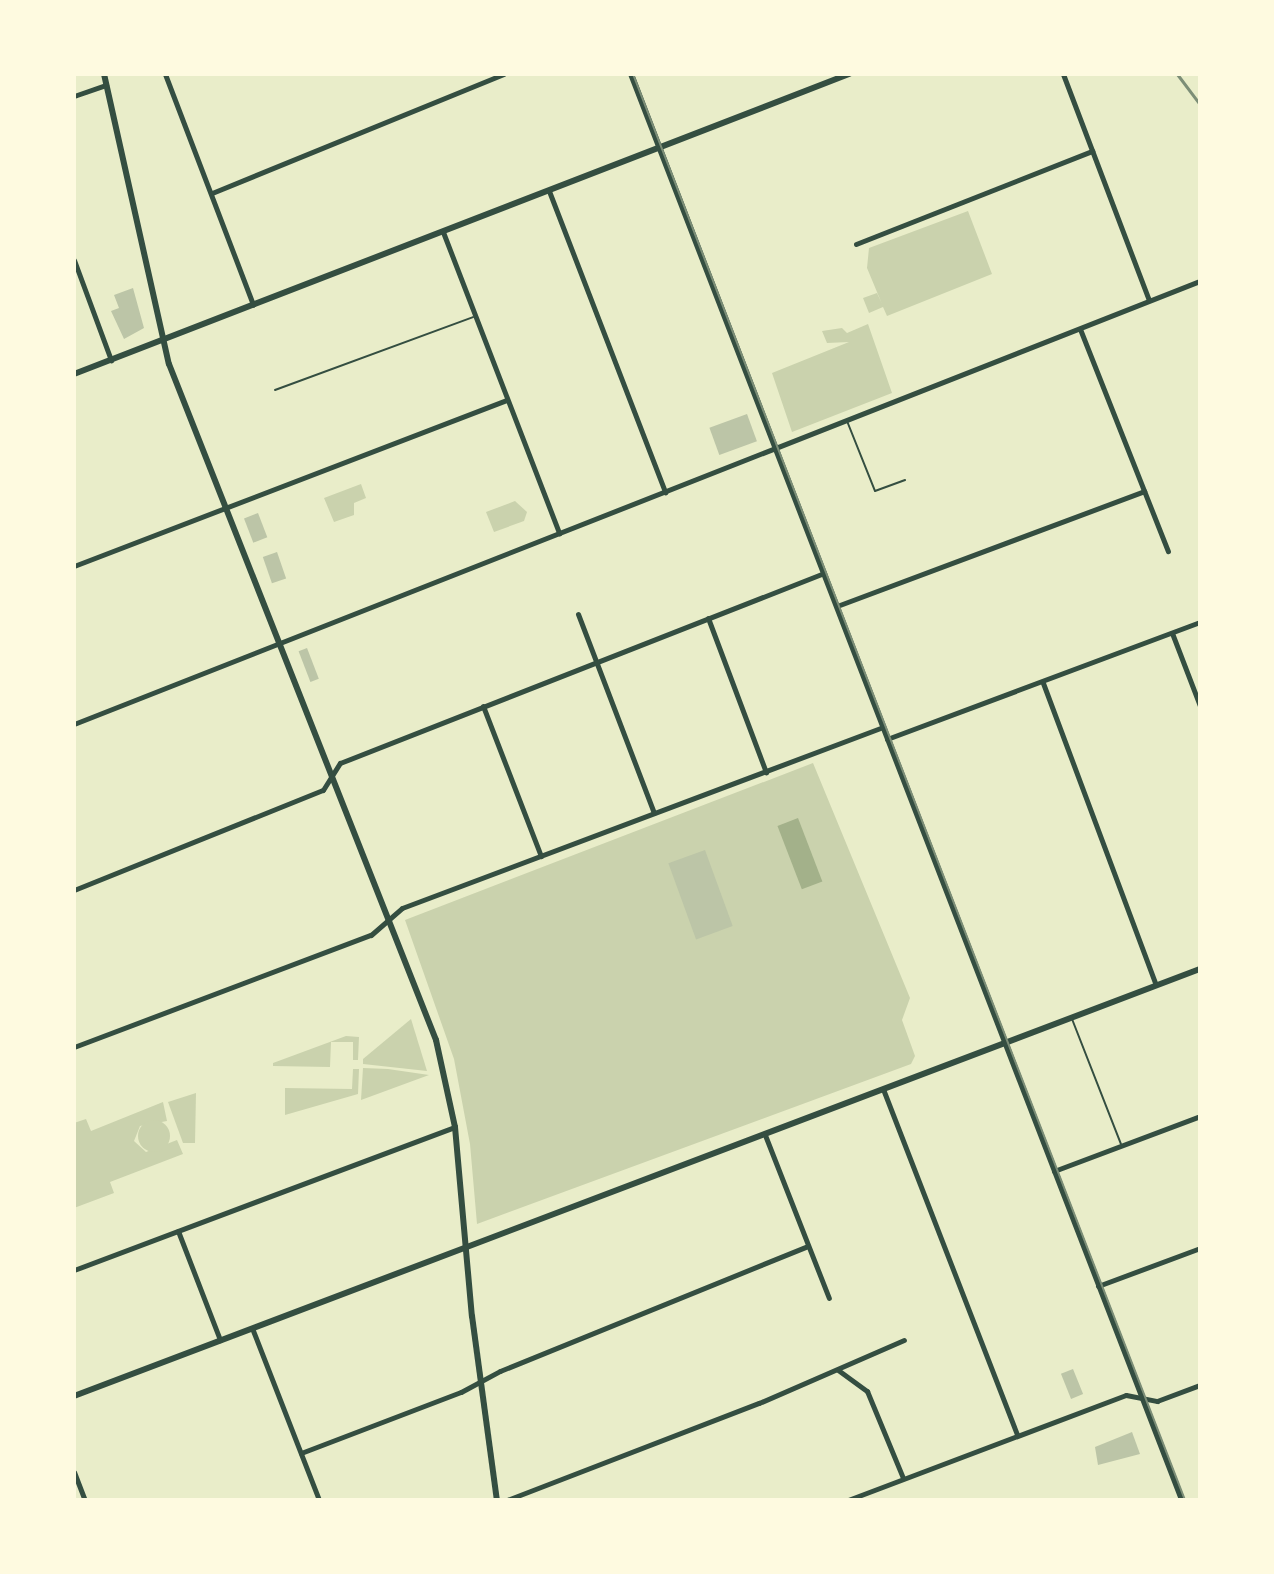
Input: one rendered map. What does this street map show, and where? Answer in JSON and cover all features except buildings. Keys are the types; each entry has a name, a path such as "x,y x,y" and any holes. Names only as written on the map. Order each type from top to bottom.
{"street":[{"path":"104,74 163,341 225,509 436,1040 455,1127 466,1247 497,1500"},
{"path":"166,74 253,305"},
{"path":"212,193 504,74"},
{"path":"631,74 1182,1500"},
{"path":"74,374 849,74"},
{"path":"1063,74 1149,300"},
{"path":"74,96 106,85"},
{"path":"856,244 1092,151"},
{"path":"549,191 665,492"},
{"path":"443,232 559,533"},
{"path":"74,260 111,360"},
{"path":"74,724 1200,282"},
{"path":"1080,329 1168,551"},
{"path":"74,566 506,400"},
{"path":"837,606 1144,491"},
{"path":"74,890 323,790 340,763 824,573"},
{"path":"578,614 654,813"},
{"path":"708,618 766,772"},
{"path":"887,739 1200,622"},
{"path":"1172,633 1200,706"},
{"path":"1043,683 1156,985"},
{"path":"483,706 541,856"},
{"path":"74,1047 371,935 402,908 883,727"},
{"path":"74,1396 1200,969"},
{"path":"882,1088 1017,1435"},
{"path":"1054,1171 1200,1116"},
{"path":"74,1270 455,1127"},
{"path":"765,1135 829,1298"},
{"path":"178,1231 220,1340"},
{"path":"301,1453 461,1392 481,1380 808,1246"},
{"path":"1098,1286 1200,1248"},
{"path":"252,1328 319,1500"},
{"path":"507,1500 904,1340"},
{"path":"837,1369 867,1391 903,1478"},
{"path":"848,1500 1126,1395 1157,1401 1200,1385"},
{"path":"74,1472 85,1500"}],"lane":[{"path":"275,390 474,316"},
{"path":"847,420 875,491 905,480"},
{"path":"1072,1018 1122,1145"}],"shaded area":[{"path":"968,211 992,274 887,316 883,307 869,313 863,298 877,293 882,304 867,268 869,248"},
{"path":"868,324 892,393 792,432 772,373 849,342 827,343 822,331 842,328 847,333"},
{"path":"361,484 366,498 354,503 354,515 334,522 324,498"},
{"path":"515,501 527,512 524,521 494,532 486,512"},
{"path":"813,763 910,998 902,1020 915,1056 911,1064 477,1224 470,1144 454,1059 405,920"},
{"path":"798,818 822,881 802,889 777,826"},
{"path":"411,1019 427,1071 363,1064 363,1059"},
{"path":"346,1036 359,1037 358,1060 353,1060 353,1042 331,1042 330,1067 273,1066 273,1063"},
{"path":"363,1068 388,1069 429,1075 361,1100"},
{"path":"353,1069 359,1069 358,1094 285,1115 285,1088 352,1089"},
{"path":"196,1093 195,1143 183,1143 168,1102"},
{"path":"163,1102 167,1121 140,1126 134,1141 146,1152 177,1140 183,1154 110,1182 114,1193 74,1208 74,1123 86,1119 91,1131"},
{"path":"154,1120 165,1125 170,1136 165,1147 154,1152 143,1147 138,1136 143,1125"}],"tram line":[{"path":"633,74 1185,1500"}],"railway":[{"path":"1177,74 1200,104"}]}
